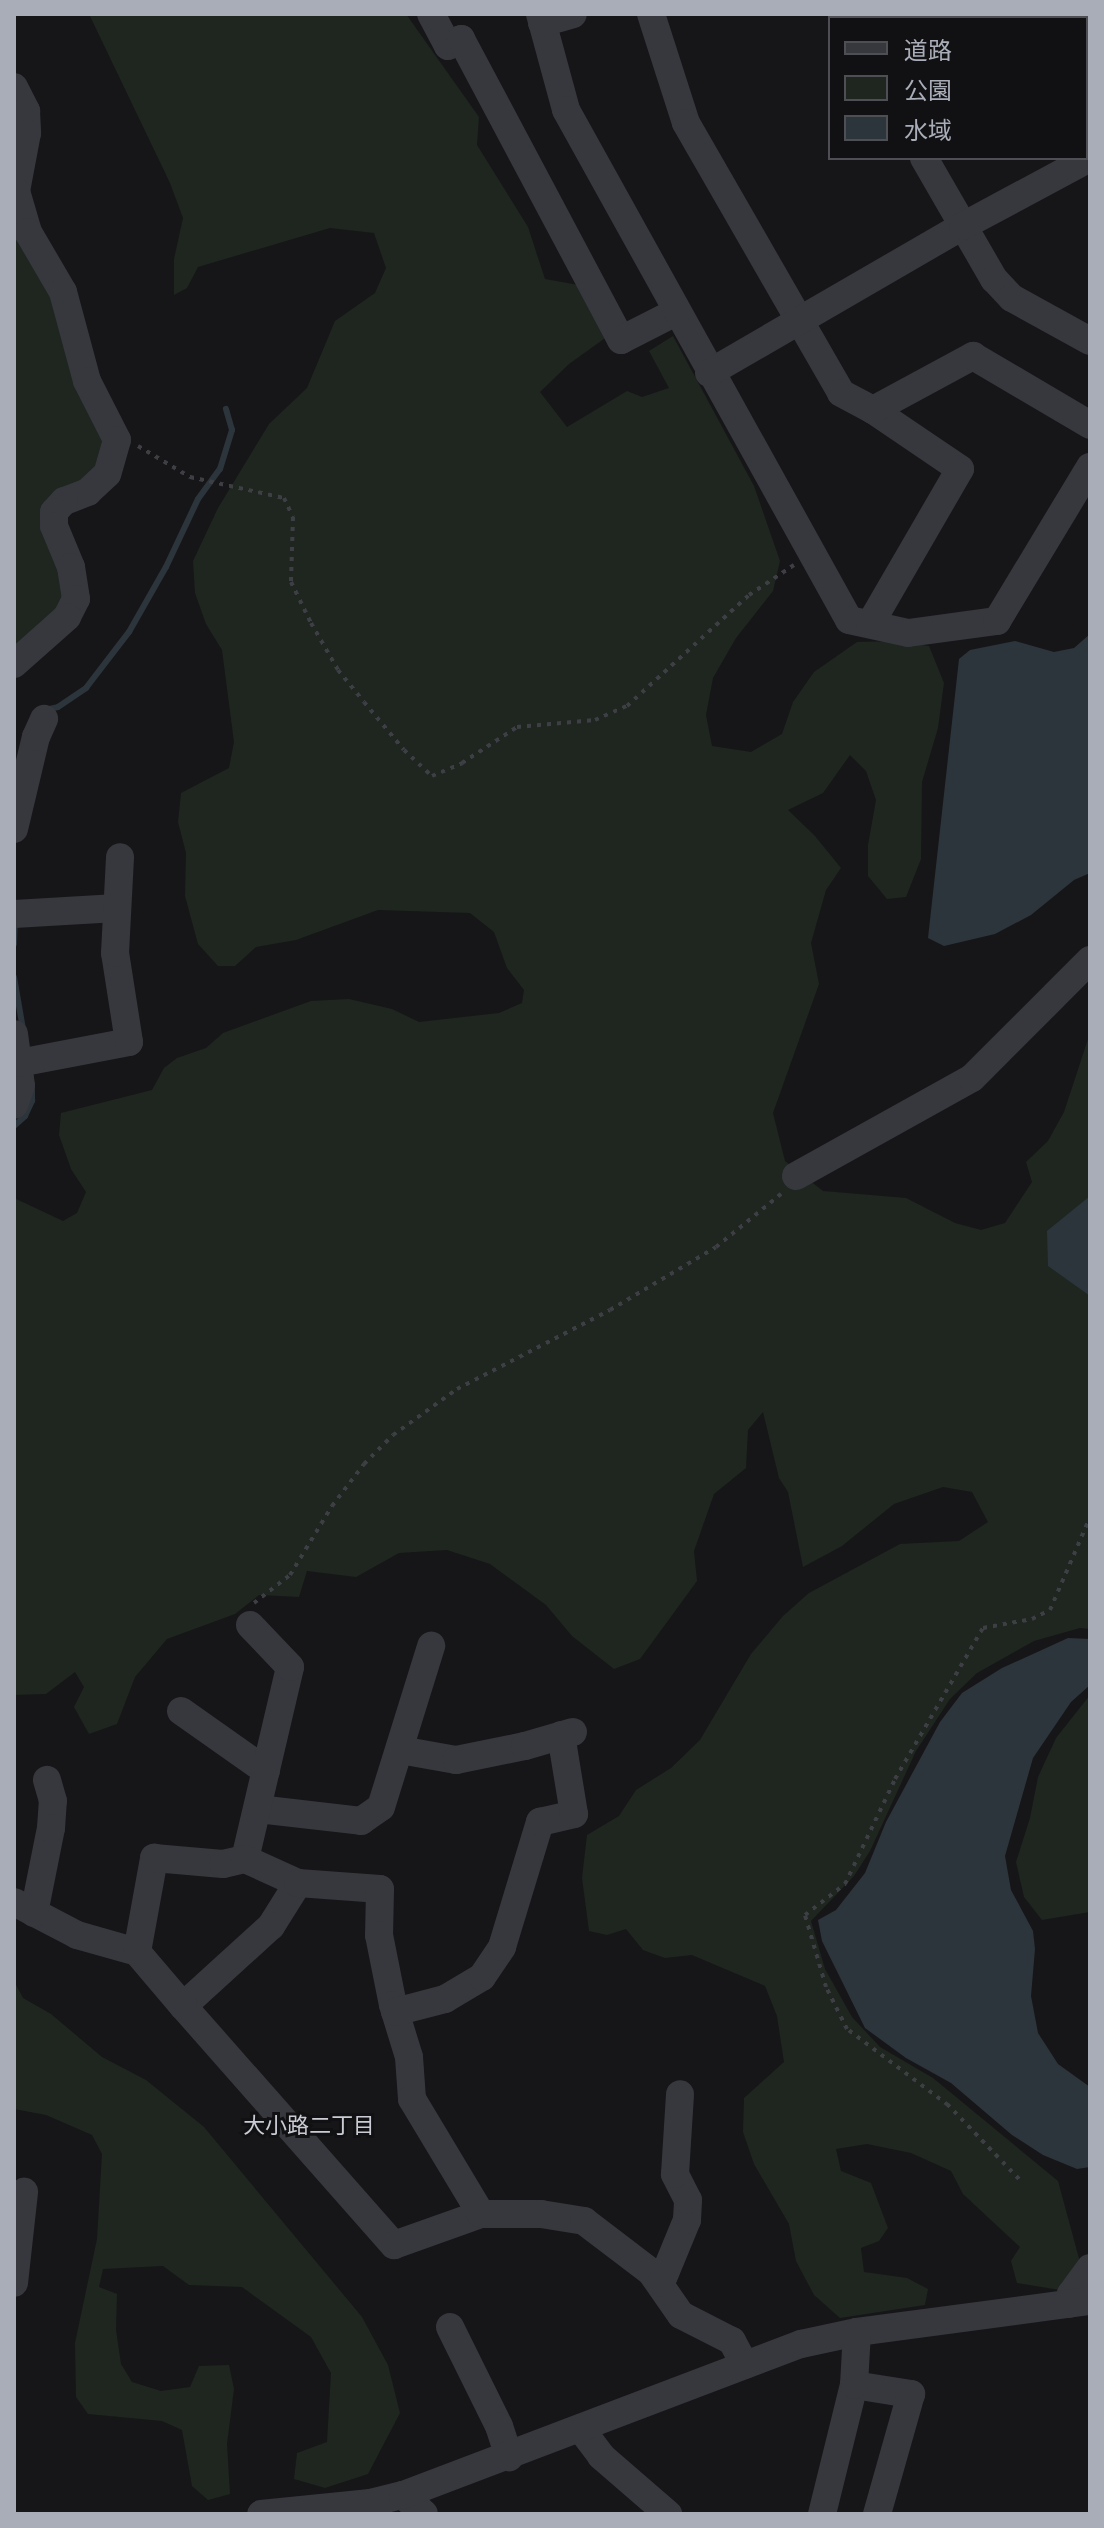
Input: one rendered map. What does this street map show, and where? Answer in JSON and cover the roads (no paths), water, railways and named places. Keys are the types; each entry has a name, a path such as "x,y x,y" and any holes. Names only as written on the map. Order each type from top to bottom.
{"street":[{"path":"431,14 448,46 461,39 468,51 621,340 676,312"},
{"path":"573,14 541,18 566,110 709,373 849,620 908,633 997,621 1090,467"},
{"path":"651,14 686,123 841,393 873,410 960,469 870,624"},
{"path":"14,87 26,111 27,133 16,191 28,232 63,292 87,381 117,440 107,474 88,492 64,501 54,512 54,526 71,567 76,599 67,617 14,664"},
{"path":"925,160 994,279 1012,298 1090,341"},
{"path":"709,373 963,226 1086,160"},
{"path":"873,410 973,356 1090,425"},
{"path":"14,829 36,737 44,719"},
{"path":"19,1063 129,1042 115,953 120,857"},
{"path":"14,914 117,908"},
{"path":"796,1176 972,1078 1090,960"},
{"path":"14,1034 21,1086 14,1105"},
{"path":"245,1859 290,1667 250,1625"},
{"path":"258,1809 361,1821 381,1807 431,1646"},
{"path":"181,1711 266,1771"},
{"path":"395,2012 445,1999 482,1977 502,1947 540,1822 574,1814 567,1734 456,1760 400,1750"},
{"path":"47,1780 53,1801 51,1828 24,1907 77,1935 137,1952 394,2245 481,2214 541,2214 584,2221 661,2283 681,2315 732,2341 745,2365"},
{"path":"137,1952 154,1858 223,1864 245,1859 298,1883 380,1889 379,1935 395,2012 409,2057 412,2099 481,2214"},
{"path":"183,2006 271,1926 298,1883"},
{"path":"661,2283 687,2220 688,2200 675,2174 680,2094"},
{"path":"14,2283 24,2192"},
{"path":"1080,2302 1071,2294 1090,2268"},
{"path":"261,2514 370,2503 413,2505 509,2457 801,2344 857,2332 1080,2302"},
{"path":"450,2327 499,2426 509,2457"},
{"path":"822,2514 854,2385 857,2332"},
{"path":"854,2385 911,2394 877,2514"},
{"path":"581,2429 601,2456 668,2514"}],"water":[{"path":"1090,634 1090,873 1074,880 1031,915 995,934 944,946 928,938 959,659 970,650 1015,641 1054,652 1074,648"},
{"path":"1090,1196 1090,1296 1048,1266 1047,1231"},
{"path":"1068,1638 1090,1639 1090,1685 1071,1702 1033,1758 1005,1856 1011,1890 1033,1931 1035,1949 1031,1996 1038,2033 1058,2064 1090,2087 1090,2167 1077,2169 1043,2155 1012,2135 951,2083 906,2058 865,2028 822,1941 818,1920 836,1910 865,1873 886,1822 940,1722 962,1693 1002,1668"}],"waterway":[{"path":"45,710 58,707 86,688 129,632 166,567 198,499 220,469 232,430 226,409"},
{"path":"14,944 15,921"},
{"path":"14,977 23,1029"},
{"path":"14,1126 25,1116 32,1101 32,1091"}],"district":[{"name":"大小路二丁目","path":"309,2126"}]}
